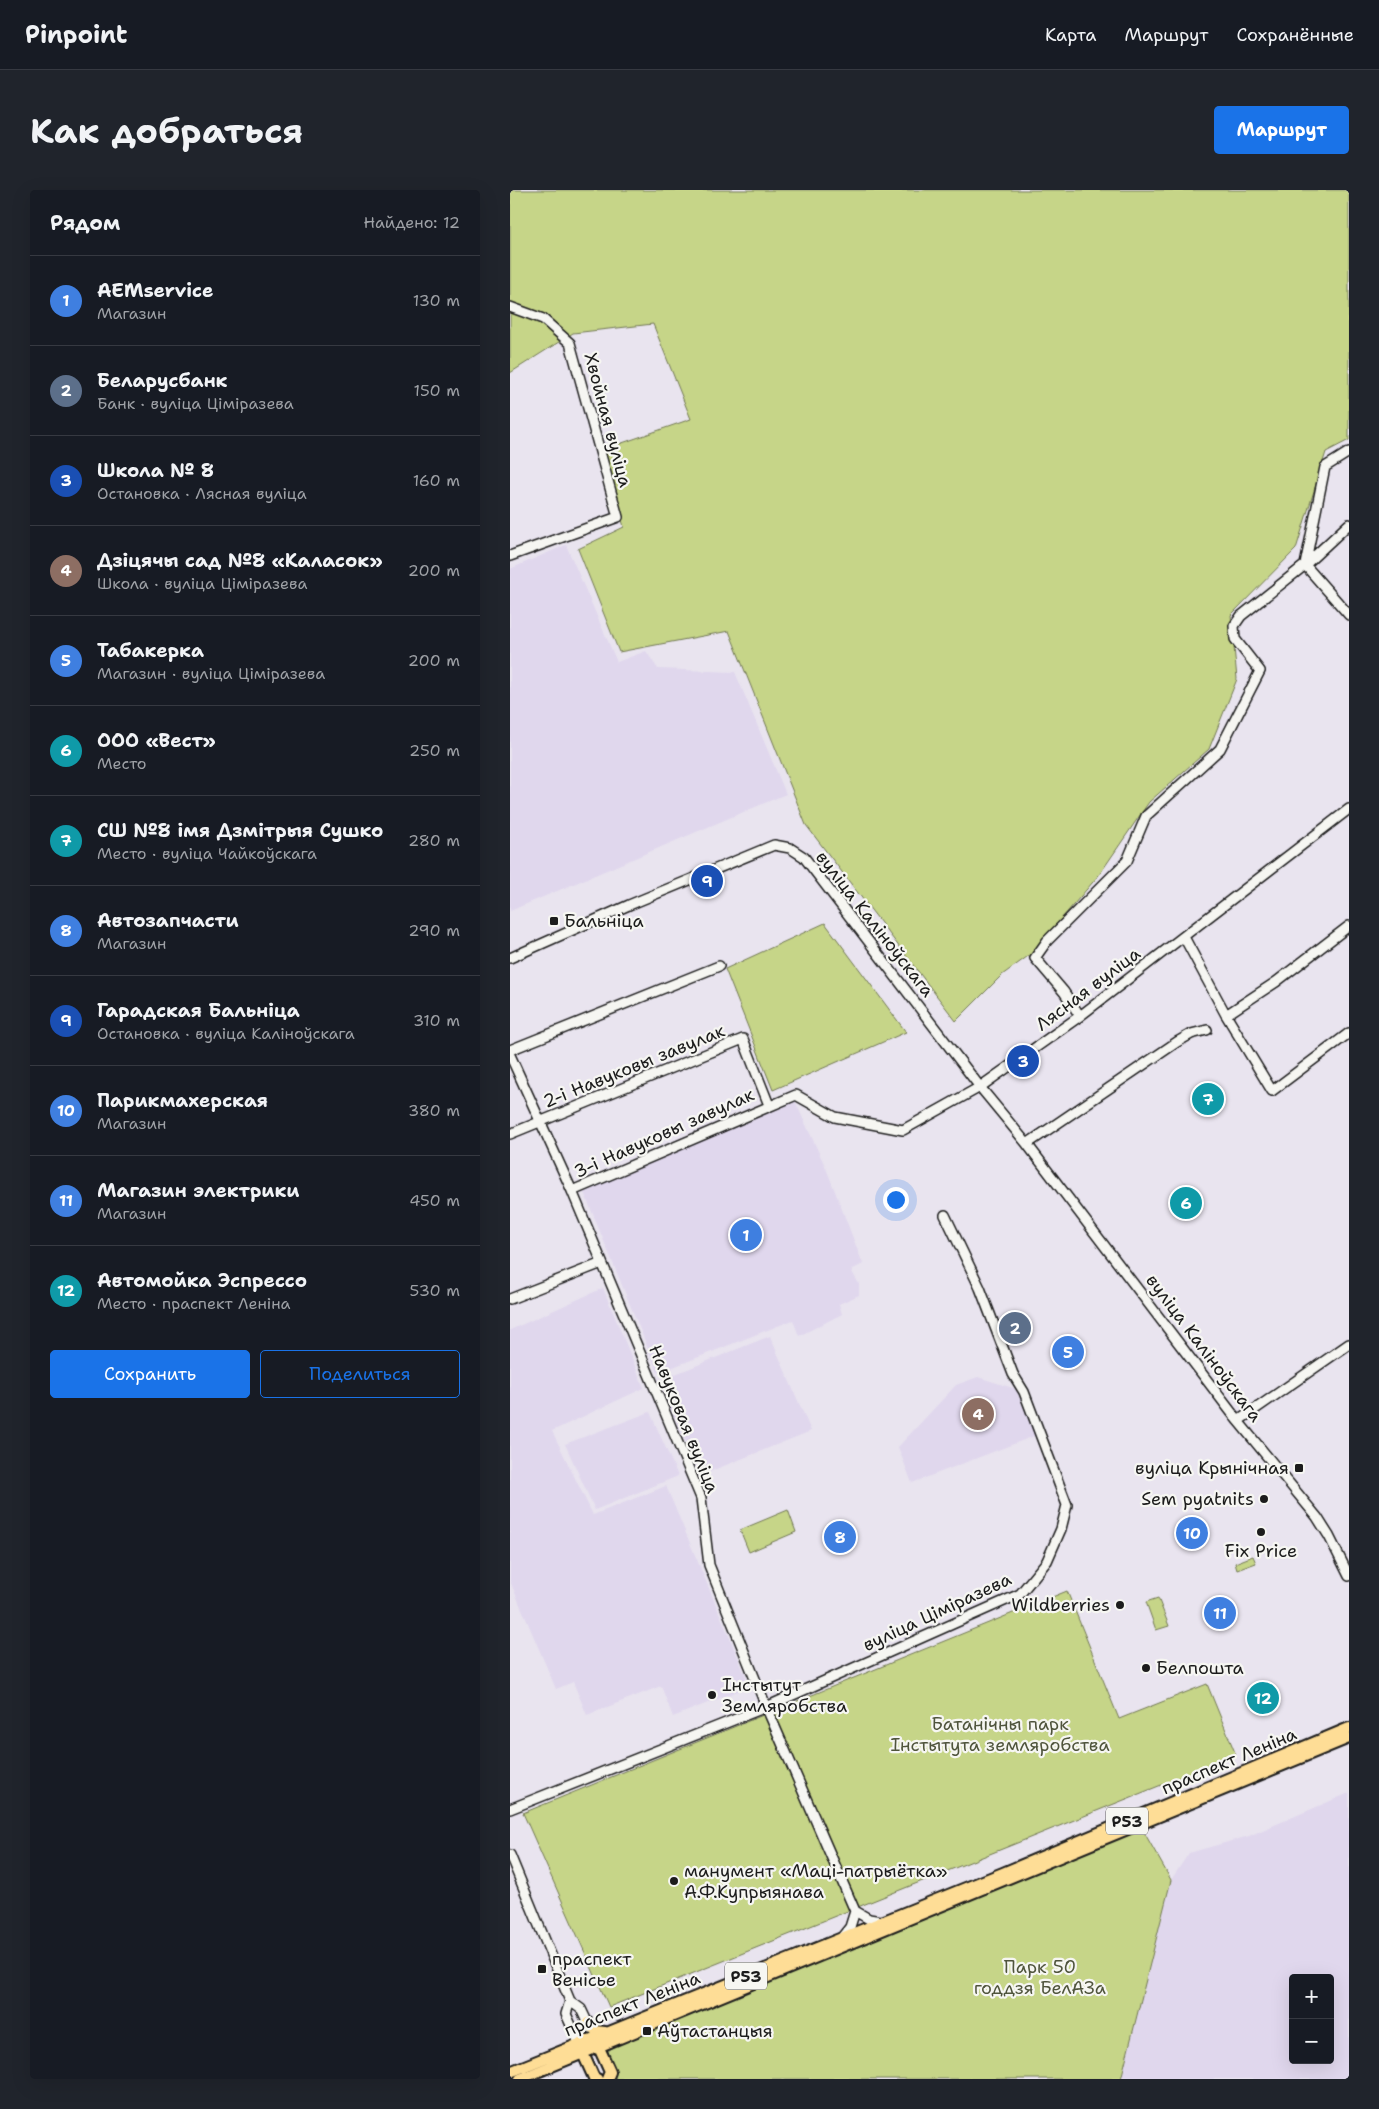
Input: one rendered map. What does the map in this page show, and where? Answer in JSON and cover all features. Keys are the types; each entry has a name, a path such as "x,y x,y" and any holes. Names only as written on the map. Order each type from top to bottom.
{"main road":[{"name":"праспект Леніна","path":"596,2041 606,2032 1349,1728"},
{"name":"праспект Леніна","path":"520,2079 596,2041 1349,1738"},
{"path":"588,2023 596,2031 606,2032"},
{"path":"596,2041 610,2072 607,2079"},
{"name":"праспект Леніна","path":"510,2072 581,2048"},
{"path":"581,2048 596,2079"}],"street":[{"name":"Хвойная вуліца","path":"510,306 543,319 570,343 618,517 510,556"},
{"path":"1304,565 1326,467 1349,452"},
{"path":"1080,1016 1064,992 1035,958 1047,941 1127,861 1146,816 1220,749 1260,671 1235,639 1234,626 1241,616 1304,565 1349,524"},
{"path":"1304,565 1349,613"},
{"name":"Лясная вуліца","path":"769,1105 796,1095 835,1117 903,1130 980,1087 1080,1016 1349,809"},
{"name":"вуліца Каліноўскага","path":"510,958 774,844 790,848 804,857 980,1087 1027,1144 1238,1421 1317,1517 1349,1576"},
{"path":"1226,1015 1276,982 1349,926"},
{"path":"1184,937 1226,1015 1272,1091 1349,1033"},
{"path":"510,1050 719,966"},
{"path":"1027,1144 1177,1042 1191,1034 1206,1030"},
{"name":"2-і Навуковы завулак","path":"510,1134 743,1039 769,1105"},
{"name":"Навуковая вуліца","path":"510,1055 572,1191 701,1498 709,1565 766,1707 855,1911"},
{"name":"3-і Навуковы завулак","path":"572,1191 769,1105"},
{"name":"вуліца Ціміразева","path":"510,1809 766,1707 1020,1594 1047,1562 1061,1529 1067,1505 1024,1392 1013,1374 980,1288 945,1215"},
{"path":"510,1299 602,1263"},
{"path":"1238,1421 1349,1344"},
{"path":"510,1855 570,2001 581,2009 596,2041"},
{"path":"842,1937 850,1927 855,1911 869,1919 881,1921"},
{"path":"570,2001 566,2014 581,2048"}],"shaded area":[{"path":"566,545 617,662 646,651 658,669 735,672 786,794 510,911 510,569"},
{"path":"794,1099 826,1168 863,1264 851,1270 859,1284 859,1295 839,1304 842,1314 799,1336 793,1320 658,1373 583,1190"},
{"path":"603,1288 644,1388 552,1431 593,1515 666,1486 750,1686 673,1717 661,1686 587,1715 573,1682 556,1689 510,1581 510,1330"},
{"path":"770,1336 811,1431 701,1475 658,1381"},
{"path":"978,1377 1016,1389 1037,1435 912,1483 898,1447 956,1385"},
{"path":"650,1412 678,1476 595,1510 565,1444"},
{"path":"1349,1793 1349,2079 1121,2079 1171,1880 1189,1853 1249,1836"}],"green space":[{"path":"510,190 1349,190 1349,440 1326,452 1296,549 1231,615 1237,679 1209,749 1149,802 1099,875 1031,954 1002,975 956,1021 806,825 729,631 619,652 578,549 624,527 602,450 691,419 653,324 573,333 510,373"},
{"path":"825,923 906,1032 773,1090 725,969"},
{"path":"788,1510 796,1532 749,1552 740,1530"},
{"path":"1253,1556 1256,1563 1237,1570 1235,1563"},
{"name":"Батанічны парк Інстытута земляробства","path":"1067,1591 1119,1719 1207,1684 1236,1755 609,2007 523,1813"},
{"path":"1158,1598 1169,1626 1156,1630 1146,1602"},
{"name":"Парк 50 годдзя БелАЗа","path":"1140,1825 1171,1880 1121,2079 616,2079 608,2064 608,2051 615,2046"}],"place":[{"name":"Гарадская Бальніца","path":"707,881"},
{"name":"Бальніца","path":"554,921"},
{"name":"Школа № 8","path":"1023,1061"},
{"name":"СШ №8 імя Дзмітрыя Сушко","path":"1208,1099"},
{"name":"ООО «Вест»","path":"1186,1203"},
{"name":"AEMservice","path":"746,1235"},
{"name":"Беларусбанк","path":"1015,1328"},
{"name":"Табакерка","path":"1068,1352"},
{"name":"Дзіцячы сад №8 «Каласок»","path":"978,1414"},
{"name":"вуліца Крынічная","path":"1299,1468"},
{"name":"Sem pyatnits","path":"1264,1499"},
{"name":"Fix Price","path":"1261,1532"},
{"name":"Парикмахерская","path":"1192,1533"},
{"name":"Автозапчасти","path":"840,1537"},
{"name":"Wildberries","path":"1120,1605"},
{"name":"Магазин электрики","path":"1220,1613"},
{"name":"Белпошта","path":"1146,1668"},
{"name":"Інстытут Земляробства","path":"712,1695"},
{"name":"Автомойка Эспрессо","path":"1263,1698"},
{"name":"манумент «Маці-патрыётка» А.Ф.Купрыянава","path":"674,1881"},
{"name":"праспект Венісье","path":"542,1969"},
{"name":"Аўтастанцыя","path":"647,2031"}]}
